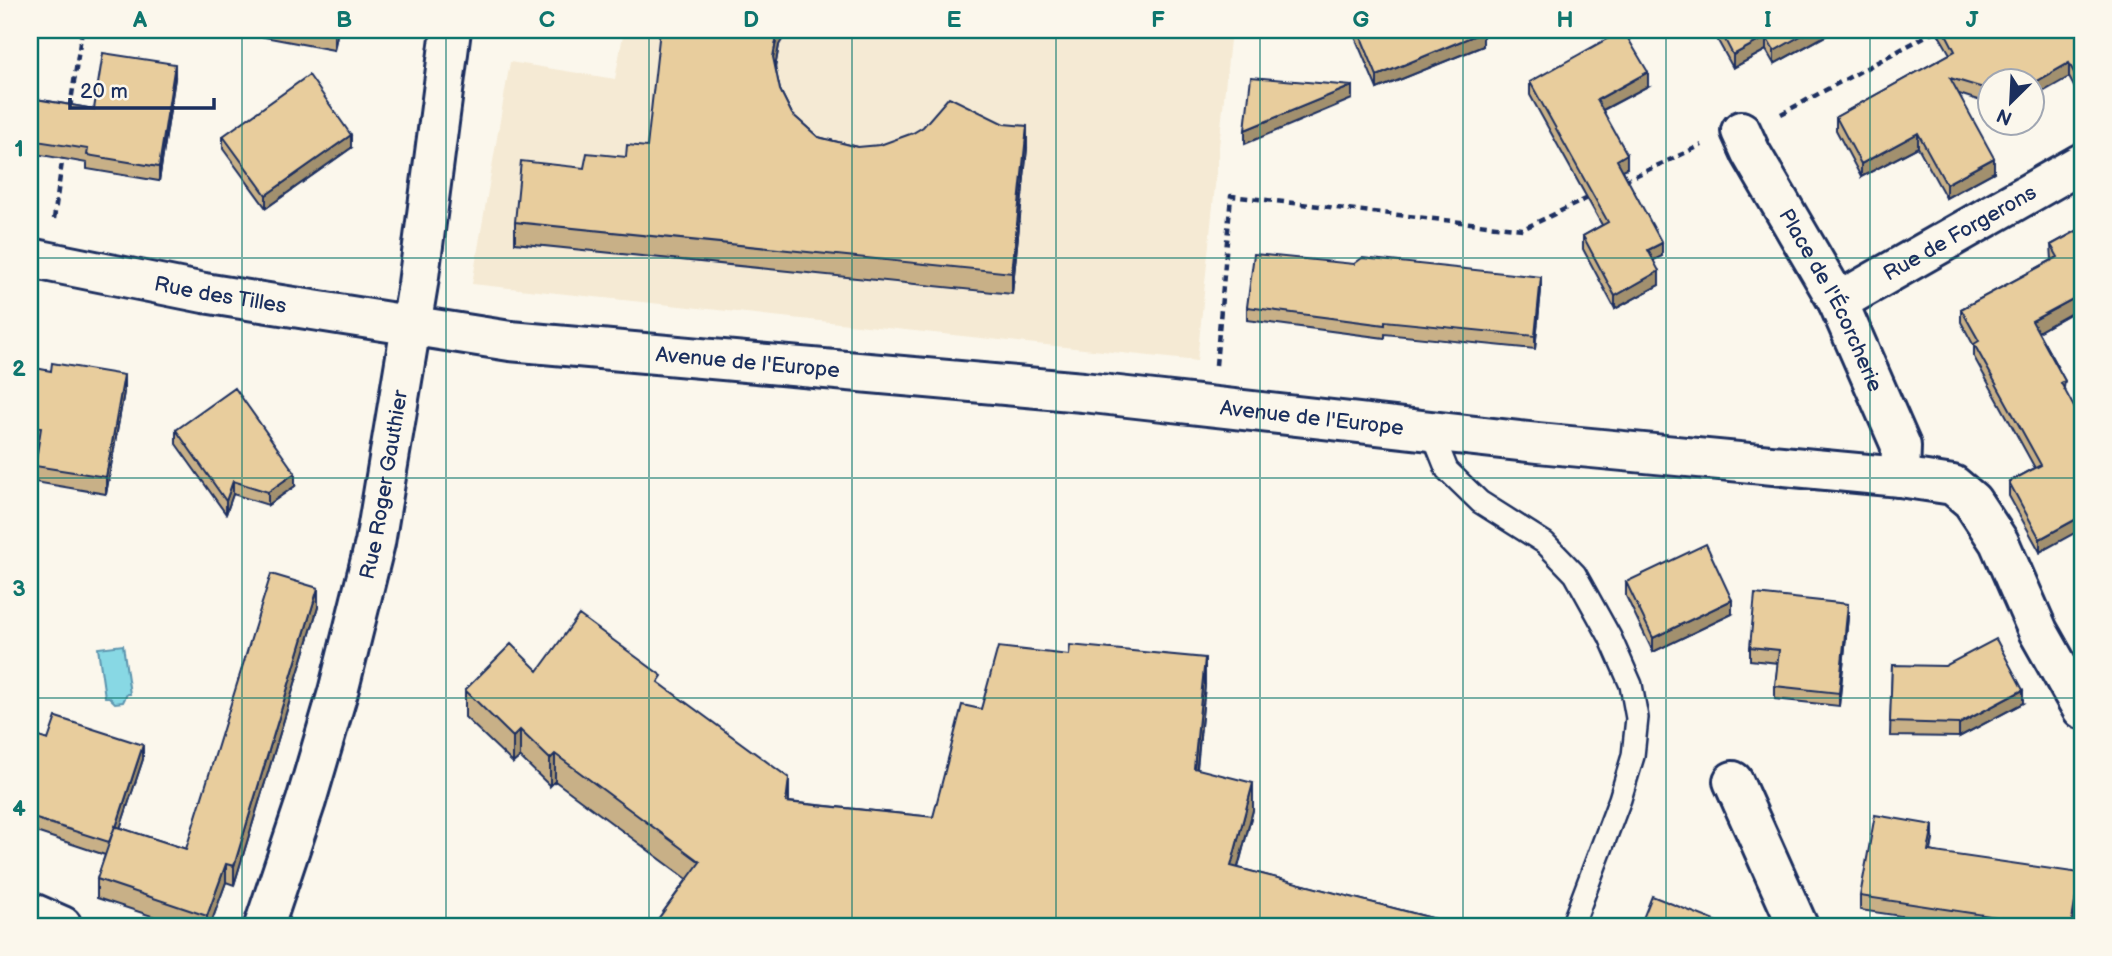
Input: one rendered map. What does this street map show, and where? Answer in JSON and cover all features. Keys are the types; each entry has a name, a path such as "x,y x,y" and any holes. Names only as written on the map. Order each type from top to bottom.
{"street":[{"name":"Rue Roger Gauthier","path":"264,926 306,801 338,691 384,496 412,325 452,30"},
{"name":"Place de l'Écorcherie","path":"1741,131 1838,302 1901,446 1900,477"},
{"name":"Rue de Forgerons","path":"1838,302 2082,163"},
{"name":"Rue des Tilles","path":"39,260 204,293 412,325"},
{"name":"Avenue de l'Europe","path":"412,325 510,341 1083,392 1538,443 1900,477 1953,485 1972,501 1999,542 2038,631 2082,709"},
{"path":"1733,781 1798,926"},
{"path":"30,912 62,926"}],"lane":[{"path":"1431,430 1447,470 1480,502 1545,543 1575,574 1610,637 1631,685 1637,718 1633,756 1620,799 1572,926"}],"path":[{"path":"70,111 82,30"},
{"path":"1619,184 1721,137 1759,126 1937,30"},
{"path":"39,260 64,152"},
{"path":"1212,406 1231,196 1523,229 1595,195"}],"shaded area":[{"path":"624,30 1231,30 1197,361 472,284 510,62 615,79"}],"water":[{"path":"123,645 130,694 127,694 123,702 115,703 105,697 98,648"}],"building":[{"path":"660,30 778,30 773,57 780,90 792,114 818,137 858,147 880,145 923,127 949,97 1004,124 1027,126 1012,273 515,222 521,161 584,168 587,153 626,157 627,145 647,147"},
{"path":"1358,30 1482,30 1483,32 1377,76"},
{"path":"1623,30 1648,72 1597,100 1627,154 1617,160 1662,243 1648,250 1659,271 1615,296 1583,236 1608,222 1530,82"},
{"path":"1720,30 1811,30 1774,51 1766,37 1733,55"},
{"path":"1944,30 2082,30 2082,88 2069,63 2046,76 2046,66 1976,66 1976,86 1950,78 1976,125 1976,136 1982,136 1994,158 1946,184 1918,133 1861,164 1836,117 1955,51"},
{"path":"103,53 175,64 159,167 87,155 88,149 30,140 30,98 94,109"},
{"path":"309,75 351,135 266,195 223,136"},
{"path":"1251,77 1352,86 1245,130"},
{"path":"2082,228 2082,294 2032,321 2065,381 2061,383 2082,422 2082,516 2040,539 2009,482 2041,465 1974,344 1979,341 1961,309 2058,257 2051,245"},
{"path":"1254,254 1354,264 1362,258 1541,277 1535,336 1385,321 1385,325 1247,307"},
{"path":"52,363 124,375 106,477 35,466 41,428 30,426 30,367 51,371"},
{"path":"235,388 295,473 268,492 233,481 226,501 176,430"},
{"path":"1706,544 1732,600 1653,638 1626,582"},
{"path":"271,574 318,588 234,866 226,864 207,916 97,879 115,826 186,849"},
{"path":"1755,594 1848,604 1839,693 1775,686 1779,650 1750,647"},
{"path":"579,615 662,676 658,682 789,778 786,802 933,817 962,705 981,709 998,647 1069,655 1070,645 1205,658 1194,768 1253,783 1231,866 1463,926 653,926 700,862 555,754 550,759 520,730 513,737 465,690 511,644 538,671"},
{"path":"1996,639 2023,690 1959,724 1890,722 1892,665 1945,666"},
{"path":"56,717 143,745 109,842 30,817 30,734 48,740"},
{"path":"1875,815 1933,825 1928,851 2080,873 2071,926 2055,926 1860,896"},
{"path":"1652,896 1718,922 1717,926 1640,926"}]}
